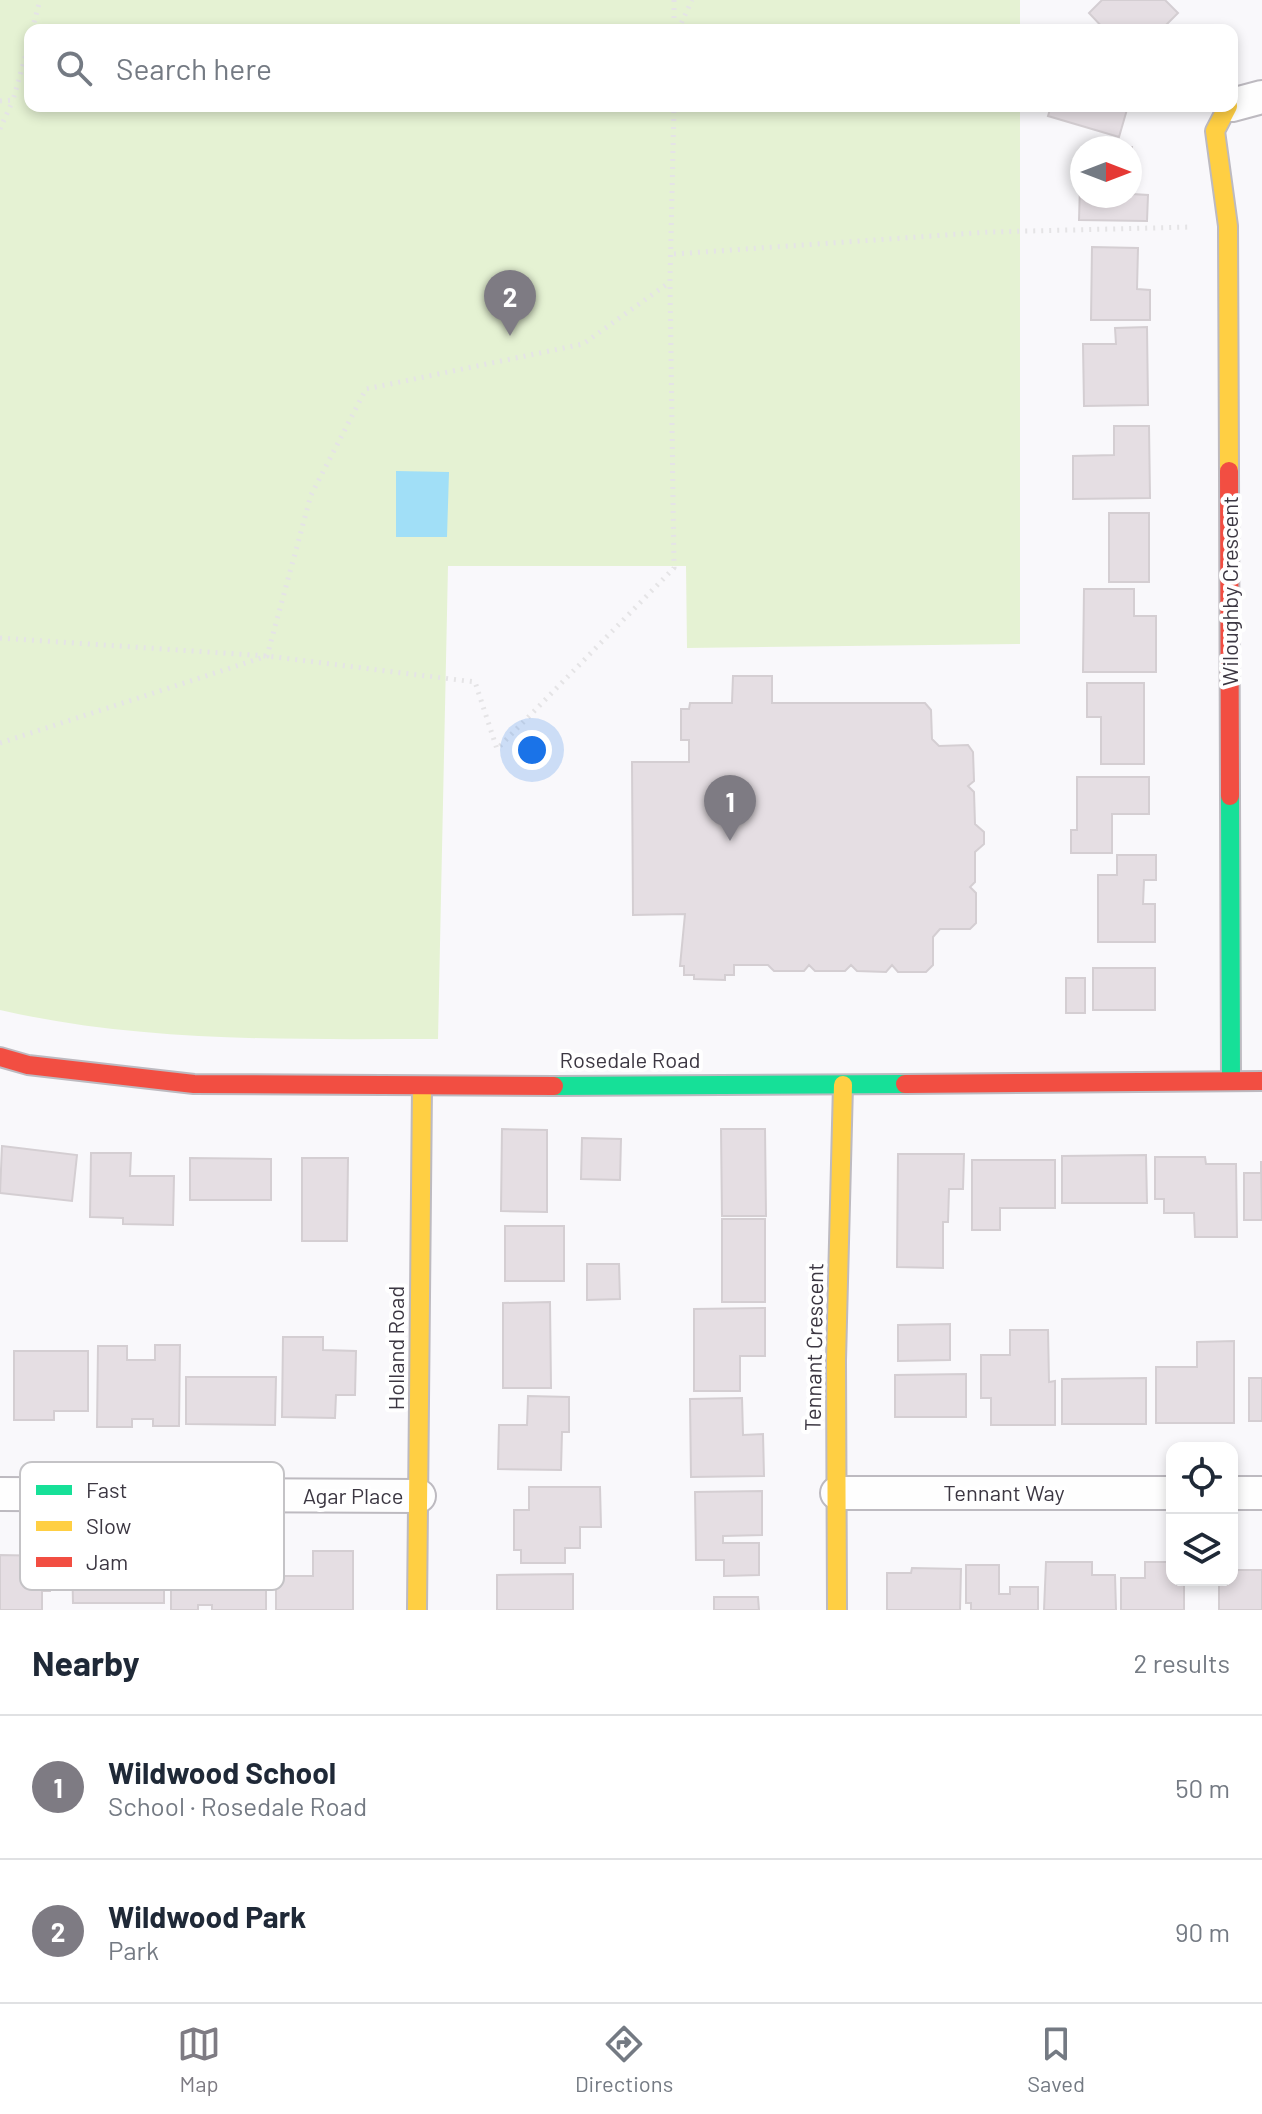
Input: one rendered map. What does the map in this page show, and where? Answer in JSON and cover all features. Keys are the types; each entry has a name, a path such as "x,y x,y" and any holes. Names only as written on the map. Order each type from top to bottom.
{"street":[{"name":"Wiloughby Crescent","path":"1238,103 1262,97"},
{"name":"Wiloughby Crescent","path":"1226,112 1215,131 1228,226 1231,1081"},
{"name":"Rosedale Road","path":"0,1057 28,1065 194,1084 422,1087 499,1083 843,1085 1262,1081"},
{"name":"Tennant Crescent","path":"837,1610 843,1085"},
{"name":"Holland Road","path":"417,1610 422,1087"},
{"name":"Tennant Way","path":"837,1493 1166,1493"},
{"path":"1238,1493 1262,1493"},
{"name":"Agar Place","path":"0,1494 20,1494"},
{"name":"Agar Place","path":"284,1495 419,1496"}],"path":[{"path":"34,24 40,0"},
{"path":"674,0 676,24"},
{"path":"679,24 692,0"},
{"path":"0,129 13,100 24,61"},
{"path":"0,101 13,100"},
{"path":"0,638 267,656 475,682 497,749 674,568 670,281 674,254 674,112"},
{"path":"674,254 989,232 1195,227"},
{"path":"267,656 311,495 366,389 583,344 670,281"},
{"path":"0,743 267,656"}],"green space":[{"path":"0,0 1020,0 1020,24 24,24 24,112 1020,112 1020,644 687,648 686,566 448,566 438,1039 273,1039 163,1034 54,1021 0,1010"}],"water":[{"path":"396,471 449,472 447,537 396,537"}],"building":[{"path":"1102,0 1165,0 1178,13 1167,24 1099,24 1089,13"},
{"path":"1049,112 1126,112 1119,136 1048,116"},
{"path":"1142,195 1148,195 1147,221 1079,220 1079,208 1142,208"},
{"path":"1092,247 1138,248 1137,289 1150,290 1150,320 1091,320"},
{"path":"1147,327 1148,405 1084,406 1083,344 1116,344 1115,328"},
{"path":"1114,426 1149,426 1150,498 1073,499 1073,456 1114,455"},
{"path":"1109,513 1149,513 1149,582 1109,582"},
{"path":"1084,589 1134,589 1134,616 1156,616 1156,672 1083,672"},
{"path":"733,676 772,676 772,703 925,703 931,710 932,739 939,746 968,745 973,752 974,781 968,786 974,792 975,824 984,832 984,844 975,852 975,882 970,887 976,893 976,923 970,929 940,929 933,937 933,965 926,972 898,972 892,965 886,972 857,971 851,965 845,971 815,971 809,965 804,971 774,971 768,965 734,965 734,975 725,975 725,980 694,979 694,975 684,975 684,966 680,966 685,914 633,915 632,762 689,762 689,740 681,740 681,709 689,709 690,703 732,703"},
{"path":"1087,683 1144,683 1144,764 1101,764 1101,717 1087,717"},
{"path":"1077,777 1149,777 1149,814 1112,814 1112,853 1071,853 1071,830 1077,830"},
{"path":"1117,855 1156,855 1156,880 1144,880 1143,904 1155,904 1155,942 1098,942 1098,875 1117,875"},
{"path":"1093,968 1155,968 1155,1010 1093,1010"},
{"path":"1066,978 1085,978 1085,1013 1066,1013"},
{"path":"502,1129 547,1130 547,1212 501,1211"},
{"path":"721,1129 765,1129 766,1216 722,1216"},
{"path":"582,1138 621,1139 620,1180 581,1179"},
{"path":"2,1146 77,1155 72,1201 0,1193"},
{"path":"91,1153 131,1153 130,1176 174,1176 173,1225 123,1224 123,1218 90,1217"},
{"path":"898,1154 964,1154 963,1189 949,1189 948,1222 943,1222 943,1268 897,1267"},
{"path":"1146,1155 1147,1203 1062,1203 1062,1156"},
{"path":"1155,1157 1205,1157 1206,1164 1236,1164 1237,1237 1195,1237 1194,1213 1164,1213 1164,1199 1155,1199"},
{"path":"190,1158 271,1159 271,1200 190,1200"},
{"path":"302,1158 348,1158 347,1241 302,1241"},
{"path":"972,1160 1055,1160 1055,1208 1000,1208 1000,1230 972,1230"},
{"path":"1261,1161 1262,1220 1244,1220 1244,1173 1261,1173"},
{"path":"722,1219 765,1219 765,1302 722,1302"},
{"path":"505,1226 564,1226 564,1281 505,1281"},
{"path":"587,1264 619,1264 620,1299 587,1300"},
{"path":"550,1302 551,1388 503,1388 503,1303"},
{"path":"765,1308 765,1356 740,1356 740,1391 694,1391 694,1309"},
{"path":"950,1324 950,1360 898,1361 898,1325"},
{"path":"1010,1330 1048,1330 1049,1382 1055,1381 1055,1425 991,1425 991,1398 981,1398 981,1355 1010,1355"},
{"path":"283,1337 323,1337 323,1350 356,1351 355,1395 336,1395 335,1418 282,1417"},
{"path":"1234,1341 1234,1423 1156,1423 1156,1367 1197,1367 1197,1342"},
{"path":"155,1345 180,1345 179,1426 153,1426 153,1419 132,1419 132,1427 97,1427 98,1346 127,1346 127,1360 155,1360"},
{"path":"14,1351 88,1351 88,1411 54,1411 54,1420 14,1420"},
{"path":"966,1374 966,1417 895,1417 895,1375"},
{"path":"186,1377 276,1377 275,1425 186,1424"},
{"path":"1146,1378 1146,1424 1062,1424 1062,1379"},
{"path":"1249,1378 1262,1378 1262,1421 1249,1421"},
{"path":"528,1396 569,1397 569,1432 562,1432 561,1470 498,1469 499,1425 527,1425"},
{"path":"742,1398 743,1435 763,1434 764,1476 691,1477 690,1399"},
{"path":"529,1487 600,1487 601,1527 580,1527 580,1548 565,1548 565,1563 521,1563 521,1550 514,1550 514,1510 529,1510"},
{"path":"762,1491 762,1535 723,1536 723,1543 759,1543 759,1575 724,1576 724,1560 696,1560 695,1492"},
{"path":"313,1551 353,1551 353,1610 276,1610 276,1590 284,1590 284,1576 313,1576"},
{"path":"0,1555 20,1555 20,1590 50,1591 42,1591 42,1610 0,1610"},
{"path":"1046,1562 1092,1562 1092,1575 1115,1575 1116,1610 1044,1610"},
{"path":"1145,1562 1166,1562 1166,1586 1184,1586 1184,1610 1121,1610 1121,1578 1145,1578"},
{"path":"966,1565 999,1565 999,1594 1010,1594 1010,1587 1038,1587 1038,1610 971,1610 971,1603 966,1603"},
{"path":"912,1568 961,1569 960,1610 887,1610 887,1573 911,1573"},
{"path":"1238,1570 1262,1570 1262,1610 1219,1610 1219,1586 1238,1586"},
{"path":"573,1574 573,1610 497,1610 497,1575"},
{"path":"73,1590 164,1590 164,1603 73,1603"},
{"path":"171,1590 266,1590 266,1610 212,1610 212,1605 198,1605 198,1610 171,1610"},
{"path":"714,1597 758,1597 759,1610 714,1610"}],"traffic: fast":[{"path":"1230,796 1231,1081"},
{"path":"554,1086 905,1084"}],"traffic: slow":[{"path":"1225,112 1215,131 1228,226 1229,471"},
{"path":"837,1610 836,1360 843,1085"},
{"path":"417,1610 422,1087"}],"traffic: jam":[{"path":"1229,471 1230,796"},
{"path":"0,1057 28,1065 194,1084 554,1086"},
{"path":"905,1084 1262,1081"}],"place":[{"name":"Wildwood Park","path":"510,336"},
{"name":"Wildwood School","path":"730,841"}]}
